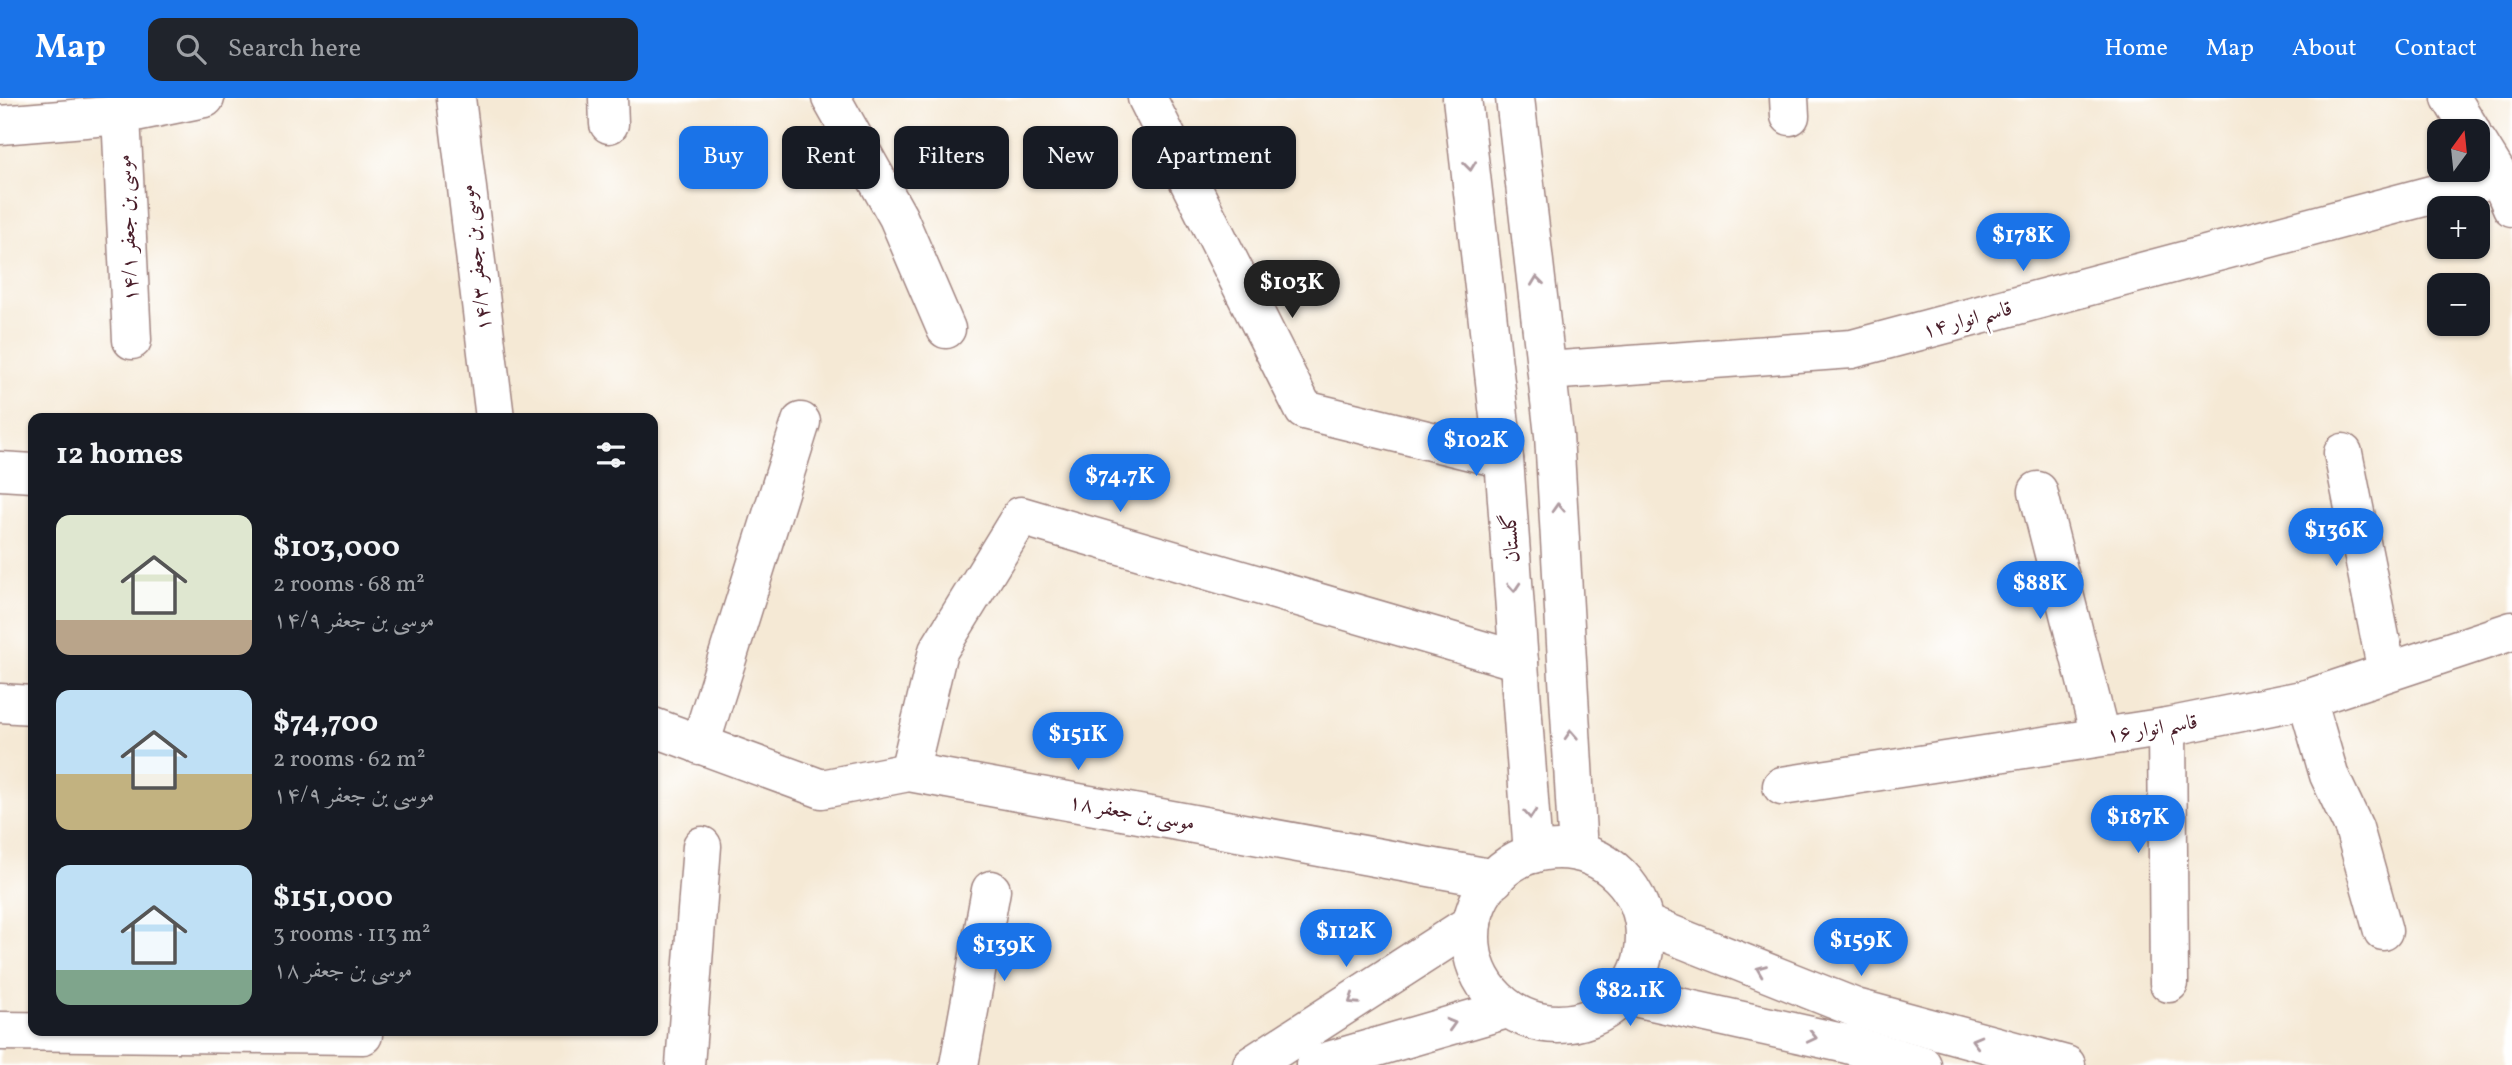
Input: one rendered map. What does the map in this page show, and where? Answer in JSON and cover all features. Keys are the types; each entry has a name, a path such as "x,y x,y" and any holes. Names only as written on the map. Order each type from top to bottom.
{"street":[{"path":"0,125 121,115 205,98"},
{"name":"موسی بن جعفر ۱۴/۳","path":"456,98 494,413"},
{"path":"831,98 898,217 946,329"},
{"path":"1147,98 1304,410 1504,459"},
{"name":"گلستان","path":"1462,98 1504,459 1533,853"},
{"path":"1515,98 1554,435 1578,852"},
{"path":"2451,98 2464,119"},
{"name":"موسی بن جعفر ۱۴/۱","path":"121,115 132,340"},
{"path":"2490,165 2505,192"},
{"name":"قاسم انوار ۱۴","path":"1547,371 1852,349 2505,192"},
{"path":"700,745 801,422"},
{"path":"2343,453 2387,672"},
{"path":"0,471 28,473"},
{"path":"2038,491 2100,736"},
{"path":"909,772 938,651 1021,516 1519,661"},
{"name":"قاسم انوار ۱۶","path":"1782,786 2167,727 2307,699 2512,631"},
{"path":"2307,699 2329,775 2354,828 2383,931"},
{"path":"0,704 28,705"},
{"path":"2167,727 2169,983"},
{"name":"موسی بن جعفر ۱۸","path":"658,729 822,789 909,772 1495,879"},
{"path":"685,1065 702,846"},
{"path":"1556,850 1578,852 1609,867 1633,892 1646,924 1643,961 1625,995 1590,1020 1547,1025 1507,1009 1485,985 1472,956 1472,923 1483,893 1504,869 1533,853 1556,850"},
{"path":"959,1065 991,890"},
{"path":"1252,1065 1472,923"},
{"path":"1646,924 1856,1008 2066,1065"},
{"path":"1625,995 1847,1044 1922,1065"},
{"path":"1315,1065 1414,1050 1507,1009"},
{"path":"0,1031 28,1032"},
{"path":"140,1036 363,1044"}]}
